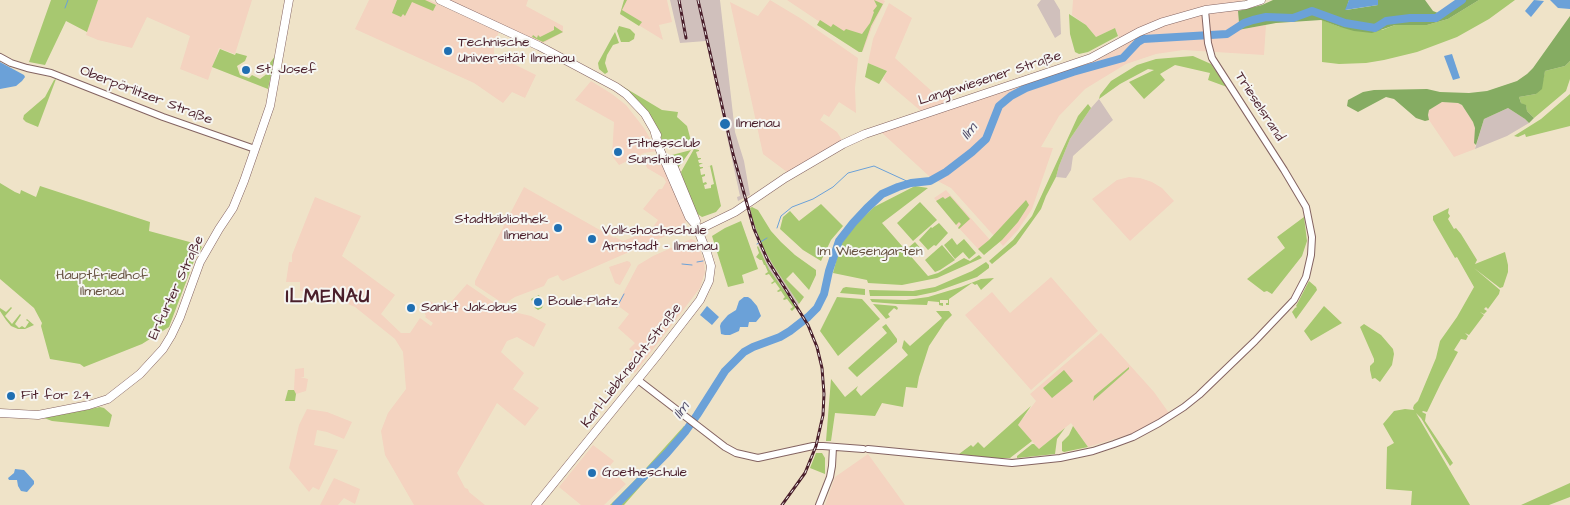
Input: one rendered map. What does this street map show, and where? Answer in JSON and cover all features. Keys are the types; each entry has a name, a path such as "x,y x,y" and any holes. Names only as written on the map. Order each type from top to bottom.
{"main road":[{"name":"Erfurter Straße","path":"0,413 38,415 108,400 123,389 163,350 180,317 200,262 233,208 255,149 274,89 288,0"},
{"name":"Langewiesener Straße","path":"697,228 733,209 739,208 785,178 859,136 1091,58 1146,28 1163,22 1205,10 1240,6 1261,0"},
{"name":"Karl-Liebknecht-Straße","path":"442,1 546,50 626,94 644,114 655,132 660,150 690,219 697,228 710,262 711,272 700,300 638,380 536,505"}],"street":[{"name":"Trieselsrand","path":"638,380 730,450 753,457 764,458 814,446 833,446 996,462 1048,460 1093,451 1132,437 1184,407 1205,391 1294,300 1306,277 1311,255 1312,237 1304,204 1214,61 1210,52 1205,10"},
{"name":"Oberpörlitzer Straße","path":"0,57 11,63 51,73 163,118 255,149"},
{"path":"819,505 830,477 833,446"}],"shaded area":[{"path":"98,0 252,0 235,54 219,48 208,80 180,69 190,36 147,17 132,48 98,40 86,35"},
{"name":"Technische Universität Ilmenau","path":"369,0 429,0 499,32 494,43 494,54 536,75 525,98 512,92 503,103 474,83 355,29"},
{"path":"448,0 528,0 526,6 563,26 563,32 540,45"},
{"path":"625,0 667,0 672,22 659,25 663,40 620,13"},
{"path":"670,0 720,0 735,132 744,161 750,195 738,201 737,197 740,196 706,41 680,43"},
{"path":"770,0 858,58 855,88 856,113 839,102 829,117 824,114 820,120 837,132 842,140 787,172 763,154 730,2 758,16"},
{"path":"787,0 883,0 885,1 863,51"},
{"path":"1041,0 1054,0 1060,10 1061,34 1055,38 1037,5"},
{"path":"1073,0 1245,0 1237,2 1238,30 1266,25 1264,55 1183,50 1156,54 1126,64 1085,89 1059,116 1041,147 1053,148 1032,209 1018,230 1003,246 951,188 930,177 881,132 1069,70 1103,57 1123,46 1115,28 1096,37 1086,25 1072,15"},
{"path":"889,3 912,18 895,58 936,95 945,98 946,103 922,112 883,79 887,71 868,63 873,39"},
{"path":"591,81 626,105 644,128 657,151 644,153 619,165 612,156 614,122 575,100"},
{"path":"1099,99 1113,120 1073,156 1071,170 1066,178 1056,177 1070,139"},
{"path":"1442,102 1462,105 1475,128 1475,149 1454,157 1429,120 1429,110"},
{"path":"1508,108 1529,123 1507,136 1475,149 1484,119"},
{"path":"660,158 686,221 684,226 563,281 558,275 548,279 544,286 515,297 504,304 475,285 475,281 524,187 614,238 623,241 651,230 658,220 643,209 666,182 664,178 647,168 645,163"},
{"path":"1129,177 1152,182 1162,188 1174,201 1130,241 1092,199 1117,180"},
{"path":"946,190 991,241 980,251 934,198"},
{"path":"315,197 361,216 342,256 395,295 381,314 401,333 410,333 420,318 431,326 433,323 425,317 430,301 444,310 467,284 505,310 531,316 546,324 534,347 517,337 507,341 501,352 524,373 513,389 539,408 525,426 497,403 457,473 465,488 485,505 414,505 385,455 381,431 388,413 406,389 403,352 395,339 355,307 319,292 300,291 300,282 286,282 289,262 292,262 292,255"},
{"path":"750,208 762,245 799,304 796,307 769,269 748,215 747,209"},
{"path":"691,239 697,242 704,261 705,272 700,288 635,373 626,365 634,354 629,349 635,343 618,328 629,314 617,305 638,265"},
{"path":"627,261 631,265 620,285 615,283 609,267"},
{"path":"1051,277 1098,331 1031,390 965,315 992,292 1010,313"},
{"path":"1101,333 1154,392 1169,413 1134,433 1088,447 1071,423 1039,449 1018,425 1036,401 1030,394"},
{"path":"304,368 304,377 300,377 308,379 306,391 296,394 294,390 295,369"},
{"path":"307,409 327,412 352,422 344,439 317,430 314,445 338,450 319,490 313,487 309,492 289,468 299,425"},
{"name":"Goetheschule","path":"593,445 614,461 608,468 626,484 604,505 581,505 559,487"},
{"path":"868,454 905,505 825,505 835,477"},
{"path":"334,478 360,489 355,504 344,498 338,505 320,505"}],"green space":[{"path":"51,0 98,0 87,32 66,21 45,65 29,62"},
{"path":"397,0 425,0 436,5 433,11 412,2 405,16 403,14 401,17 392,13"},
{"path":"624,0 627,0 622,10 642,22 639,26 620,14"},
{"path":"874,0 883,4 871,26 862,52 859,52 817,25 820,20 831,27 833,24 844,31 846,29 862,34 870,23 873,11 877,6"},
{"path":"1273,0 1349,0 1346,10 1378,5 1378,0 1425,0 1433,11 1438,13 1457,0 1479,0 1448,19 1427,25 1395,25 1372,33 1354,31 1321,20 1276,23 1238,30 1238,11"},
{"path":"1479,0 1515,0 1489,19 1457,37 1417,52 1366,63 1339,64 1322,62 1322,20 1340,27 1382,30 1395,25 1427,25 1448,19"},
{"path":"1069,14 1086,25 1096,37 1115,28 1118,36 1088,52 1079,54 1075,52 1070,34"},
{"path":"1570,16 1570,61 1565,66 1545,71 1542,89 1536,94 1519,97 1521,103 1526,105 1527,111 1534,118 1529,123 1508,108 1484,119 1476,145 1474,143 1475,128 1473,122 1462,105 1458,103 1442,102 1429,110 1429,120 1425,121 1416,118 1394,99 1386,97 1358,112 1347,106 1348,100 1363,92 1374,90 1427,89 1440,92 1469,93 1487,91 1517,81 1533,68"},
{"path":"554,26 563,32 543,42 532,37 533,35 537,38 538,35 540,37 554,30"},
{"path":"619,26 630,29 635,34 634,39 629,42 621,42 617,31"},
{"path":"615,32 619,43 613,45 607,55 605,63 608,72 605,74 599,69 598,63"},
{"path":"220,49 235,55 236,53 247,56 245,61 237,66 240,75 249,78 252,75 260,79 268,73 267,67 275,56 268,89 212,67"},
{"path":"1193,56 1211,64 1227,87 1208,80 1210,73 1175,65 1160,74 1165,80 1144,99 1129,82 1154,70 1148,69 1120,84 1099,99 1111,81 1137,65 1156,59"},
{"path":"1570,61 1570,79 1566,91 1534,118 1527,111 1526,106 1521,103 1519,97 1536,94 1545,71 1565,66"},
{"path":"868,63 887,71 879,84 865,77"},
{"path":"56,79 38,127 26,122 23,119 24,115 45,97"},
{"path":"617,83 662,110 678,112 677,117 687,126 691,141 668,147 665,145 647,113"},
{"path":"1570,94 1570,126 1526,137 1525,134 1518,137 1514,136 1541,119"},
{"path":"1088,104 1091,108 1070,139 1056,177 1041,209 1016,244 992,264 989,261 1013,240 1032,216 1078,116"},
{"path":"694,149 699,150 696,152 698,158 701,159 698,160 699,163 703,163 699,165 703,167 700,169 701,175 705,174 702,177 703,183 706,182 707,184 704,185 705,189 711,188 711,185 714,184 710,166 707,167 712,165 721,206 716,212 702,217 696,213 687,194 681,172"},
{"path":"691,150 678,168 676,168 672,155"},
{"name":"Hauptfriedhof Ilmenau","path":"0,183 20,194 21,190 36,197 40,186 150,222 149,231 202,247 194,261 169,327 142,344 84,367 80,364 50,359 41,326 42,323 34,308 0,279"},
{"name":"Im Wiesengarten","path":"915,186 928,188 882,223 928,276 938,273 964,258 970,261 979,255 982,258 937,278 902,285 868,283 867,280 833,273 841,243 856,224 874,207"},
{"path":"950,196 970,219 959,229 961,224 959,222 956,225 936,201"},
{"path":"1026,200 1029,205 1018,222 1002,240 984,255 978,249 989,240"},
{"path":"920,202 937,220 913,241 897,223"},
{"path":"821,204 843,226 831,240 821,261 803,250 780,229 783,217 790,211 799,221"},
{"path":"750,208 758,210 771,231 781,242 816,270 816,275 809,290 793,272 786,279 804,297 799,304 762,245 753,221"},
{"path":"1449,208 1448,213 1450,216 1448,219 1454,229 1456,228 1461,234 1477,260 1475,264 1505,252 1508,272 1503,287 1500,288 1474,268 1500,290 1499,294 1488,309 1486,307 1484,309 1487,311 1484,314 1480,312 1484,315 1469,335 1465,333 1468,336 1466,340 1461,339 1454,350 1458,352 1427,412 1422,412 1426,414 1425,421 1453,463 1450,466 1421,418 1416,413 1470,505 1411,505 1412,491 1386,489 1387,447 1394,443 1383,424 1394,411 1414,410 1414,405 1418,401 1436,358 1440,341 1457,317 1474,287 1433,220 1433,216"},
{"path":"1304,217 1307,241 1302,256 1272,294 1267,291 1264,292 1247,279 1285,248 1277,237"},
{"path":"741,221 758,269 742,275 744,283 728,287 712,236"},
{"path":"939,223 948,233 936,246 934,245 928,250 919,240 931,227"},
{"path":"952,238 957,245 964,239 976,253 969,259 963,252 955,259 944,245"},
{"path":"915,242 923,251 917,256 909,247"},
{"path":"942,245 955,260 935,272 925,260"},
{"path":"758,246 769,269 796,307 792,311 790,309 793,307 787,299 783,299 785,297 781,291 777,291 780,289 775,282 772,284 774,281 769,274 765,274 768,272 762,260 756,257 759,253"},
{"path":"986,262 989,268 977,277 935,292 916,296 870,296 869,290 913,291 935,287 972,271"},
{"path":"994,278 981,290 977,284 972,283 949,299 949,305 946,305 948,300 940,300 943,306 939,305 939,302 928,301 927,305 897,304 872,302 870,299 906,300 928,297 981,279"},
{"path":"1309,281 1317,290 1296,319 1292,312 1297,307"},
{"path":"846,287 865,289 865,295 840,293"},
{"path":"539,295 543,305 538,310 531,299"},
{"path":"837,297 862,299 880,319 838,356 820,331"},
{"path":"873,304 896,306 898,308 897,310 894,308 888,314 890,317 886,319"},
{"path":"1324,306 1342,323 1311,341 1304,331"},
{"path":"11,307 5,316 12,324 20,314 15,324 19,328 22,326 25,328 29,322 27,319 34,325 25,329 18,329 11,326 0,311 0,308 6,312"},
{"path":"936,311 949,311 952,315 929,346 917,388 906,387 903,407 882,403 875,416 835,413 831,441 826,441 831,379 845,397 858,386 856,390 861,396 908,355 902,348 904,340 910,346 942,318"},
{"path":"886,324 897,339 897,342 857,377 848,368 887,333 882,327"},
{"path":"1364,324 1381,335 1393,349 1392,365 1380,382 1375,378 1372,379 1370,366 1374,359 1360,327"},
{"path":"1129,367 1129,369 1093,401 1094,396"},
{"path":"1064,370 1073,381 1052,398 1043,388"},
{"path":"288,390 294,390 296,394 295,401 285,401"},
{"path":"1031,406 1018,425 1032,441 1010,458 959,454 971,445 973,447 978,442 984,448"},
{"path":"100,407 112,415 109,427 52,421 44,418"},
{"path":"688,425 692,428 624,505 610,505 684,426"},
{"path":"1073,426 1088,447 1064,452 1062,451 1062,442 1069,435"},
{"path":"1065,428 1057,439 1055,454 1017,458 1032,444 1039,449"},
{"path":"816,453 822,453 825,458 825,474 810,468"},
{"path":"1570,483 1570,497 1549,505 1521,505"}],"water":[{"path":"1349,0 1378,0 1378,5 1345,10"},
{"path":"1534,0 1544,1 1531,17 1525,11"},
{"path":"1550,0 1570,0 1570,9 1558,8"},
{"path":"1452,54 1460,78 1453,80 1444,56"},
{"path":"0,62 25,77 16,86 0,89"},
{"path":"744,297 751,299 757,306 761,316 756,322 749,322 748,327 740,327 739,331 730,335 721,334 721,323 736,310 739,301"},
{"path":"707,306 719,317 712,325 700,315"},
{"path":"15,469 24,470 34,481 34,484 27,492 21,491 17,480 9,480 8,478 14,473"}],"waterway":[{"path":"65,8 68,0"},
{"name":"Ilm","path":"616,505 685,432 725,371 744,352 790,331 817,308 824,294 839,241 867,208 882,194 898,187 911,183 930,181 946,172 972,152 986,139 999,106 1011,96 1026,88 1073,72 1123,58 1143,39 1227,34 1244,23 1253,20 1266,17 1293,18 1312,11 1345,23 1375,28 1386,21 1410,18 1436,18 1462,0"},
{"path":"777,228 781,216 792,207 813,199 833,187 848,173 874,166 911,183"},
{"path":"757,244 767,238"},
{"path":"697,262 703,261"},
{"path":"682,264 692,265"},
{"path":"617,307 624,294"}],"railway":[{"path":"679,0 686,38"},
{"path":"698,0 733,154 754,229 768,261 808,325 817,347 822,368 823,415 816,446 805,473 782,505"}],"place":[{"name":"Technische Universität Ilmenau","path":"448,51"},
{"name":"St. Josef","path":"246,70"},
{"name":"Ilmenau","path":"725,124"},
{"name":"Fitnessclub Sunshine","path":"618,152"},
{"name":"Stadtbibliothek Ilmenau","path":"558,228"},
{"name":"Volkshochschule Arnstadt - Ilmenau","path":"592,239"},
{"name":"Boule-Platz","path":"538,302"},
{"name":"Sankt Jakobus","path":"411,308"},
{"name":"Fit for 24","path":"11,396"},
{"name":"Goetheschule","path":"592,473"}],"district":[{"name":"ILMENAU","path":"328,298"}]}
